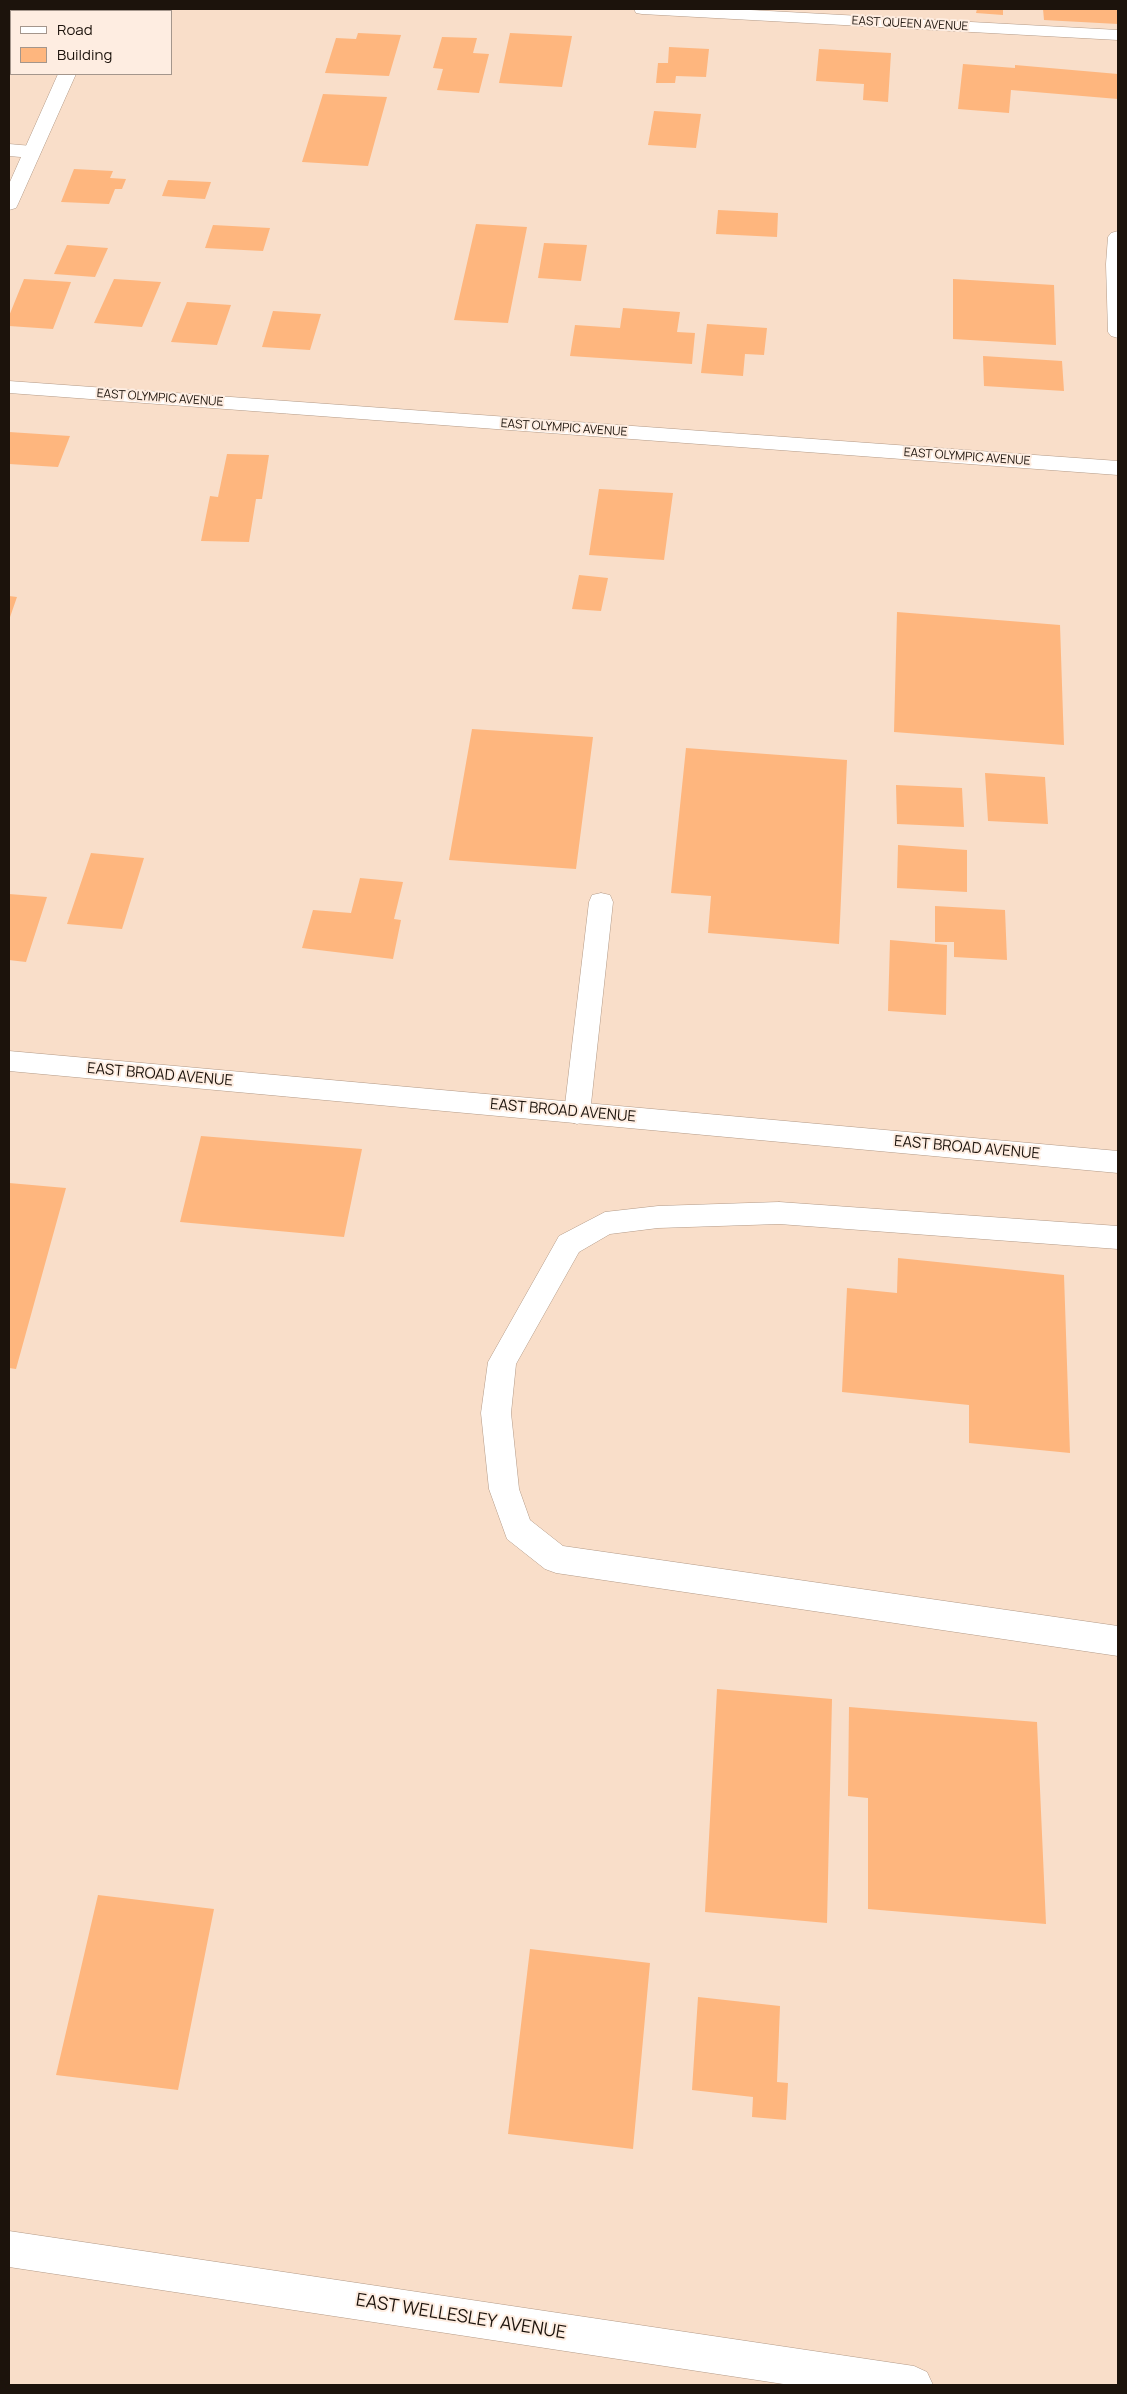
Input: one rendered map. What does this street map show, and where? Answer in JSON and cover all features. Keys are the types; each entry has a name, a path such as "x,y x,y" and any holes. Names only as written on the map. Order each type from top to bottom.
{"street":[{"name":"EAST QUEEN AVENUE","path":"642,9 723,11 1118,35"},
{"path":"9,204 66,75"},
{"path":"9,150 32,152"},
{"path":"1118,237 1116,264 1118,332"},
{"name":"EAST OLYMPIC AVENUE","path":"9,387 1118,468"},
{"path":"577,1113 601,902"},
{"name":"EAST BROAD AVENUE","path":"9,1061 1118,1162"},
{"path":"1118,1238 779,1213 658,1217 605,1223 570,1244 535,1304 502,1362 496,1413 504,1489 518,1529 556,1559 1118,1641"},
{"name":"EAST WELLESLEY AVENUE","path":"9,2249 914,2385"}],"building":[{"path":"977,9 1003,9 1003,15 976,13"},
{"path":"1043,9 1118,9 1118,24 1044,20"},
{"path":"358,33 401,35 389,76 325,73 336,38 356,39"},
{"path":"510,33 572,36 562,87 499,83"},
{"path":"442,37 477,38 473,53 489,54 479,93 437,90 443,69 433,68"},
{"path":"669,47 709,49 706,77 676,76 675,83 656,83 658,63 668,63"},
{"path":"819,49 891,53 888,102 863,100 864,84 816,81"},
{"path":"963,64 1015,68 1015,65 1118,74 1118,99 1011,90 1009,113 958,109"},
{"path":"323,94 387,97 368,166 302,162"},
{"path":"654,111 701,114 696,148 648,145"},
{"path":"74,169 113,171 110,178 126,179 122,189 115,189 109,204 61,202"},
{"path":"168,180 211,182 205,199 162,196"},
{"path":"718,210 778,213 777,237 716,234"},
{"path":"476,224 527,227 508,323 454,320"},
{"path":"213,225 270,228 263,251 205,248"},
{"path":"544,243 587,245 581,281 538,278"},
{"path":"67,245 108,248 95,277 54,274"},
{"path":"24,279 71,282 53,329 9,326 9,316"},
{"path":"114,279 161,282 142,327 94,323"},
{"path":"953,279 1054,285 1056,345 953,339"},
{"path":"187,302 231,305 217,345 171,342"},
{"path":"623,308 680,312 677,332 695,333 692,364 570,356 575,325 620,328"},
{"path":"273,311 321,314 310,350 262,347"},
{"path":"707,324 767,328 764,355 745,354 743,376 701,373"},
{"path":"983,356 1062,361 1064,391 984,386"},
{"path":"9,432 70,436 58,467 9,464"},
{"path":"227,454 269,455 262,499 256,499 249,542 201,541 210,496 218,497"},
{"path":"599,489 673,493 664,560 589,555"},
{"path":"579,575 608,578 601,611 572,609"},
{"path":"9,596 17,597 9,620"},
{"path":"897,612 1060,625 1064,745 894,732"},
{"path":"472,729 593,737 576,869 449,860"},
{"path":"686,748 847,760 839,944 708,933 711,896 671,893"},
{"path":"985,773 1045,777 1048,824 988,821"},
{"path":"896,785 962,788 964,827 897,824"},
{"path":"898,845 967,850 967,892 897,888"},
{"path":"91,853 144,858 122,929 67,924"},
{"path":"360,878 403,882 394,919 401,920 393,959 302,948 313,910 351,913"},
{"path":"9,894 47,897 26,962 9,960"},
{"path":"935,906 1005,910 1007,960 954,957 954,942 935,942"},
{"path":"890,940 947,945 946,1015 888,1011"},
{"path":"201,1136 362,1149 344,1237 180,1222"},
{"path":"9,1183 66,1188 16,1369 9,1368"},
{"path":"898,1258 1064,1275 1070,1453 969,1443 969,1405 842,1392 847,1288 897,1293"},
{"path":"717,1689 832,1699 827,1923 705,1912"},
{"path":"849,1707 1037,1722 1046,1924 868,1909 868,1798 848,1796"},
{"path":"98,1895 214,1909 178,2090 56,2075"},
{"path":"530,1949 650,1963 633,2149 508,2134"},
{"path":"698,1997 780,2006 777,2082 788,2083 786,2120 752,2117 753,2097 692,2090"}]}
